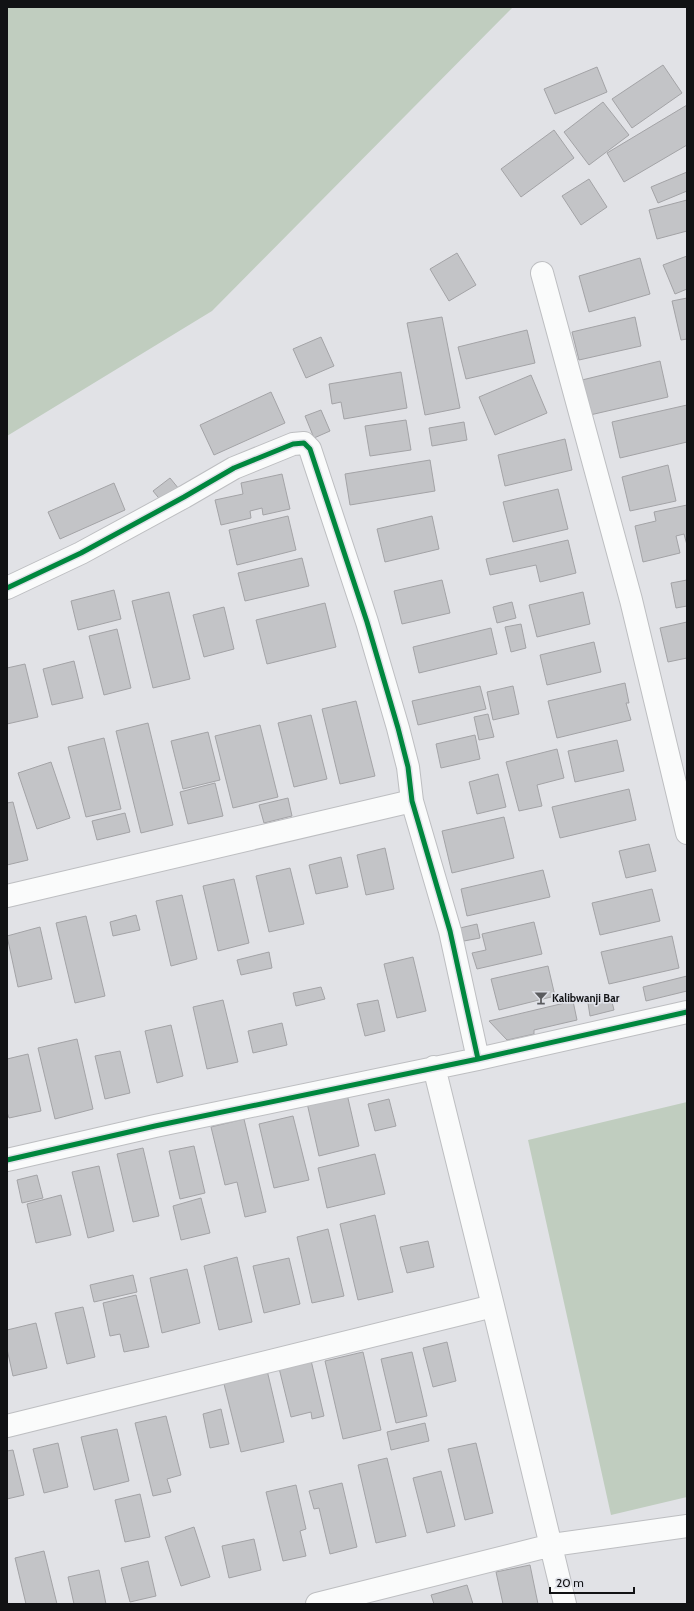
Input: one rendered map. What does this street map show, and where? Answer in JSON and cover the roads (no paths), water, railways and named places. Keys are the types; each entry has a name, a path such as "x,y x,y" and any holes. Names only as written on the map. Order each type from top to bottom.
{"street":[{"path":"542,273 631,600 687,833"},
{"path":"7,588 81,553 234,468 293,444 304,443 310,449 367,622 398,728 408,768 412,801 450,931 478,1059"},
{"path":"7,896 412,801"},
{"path":"7,1160 155,1126 478,1059 687,1012"},
{"path":"434,1067 552,1545 565,1604"},
{"path":"7,1426 493,1306"},
{"path":"317,1604 552,1545 687,1526"}],"place":[{"name":"Kalibwanji Bar","path":"541,998"}]}
